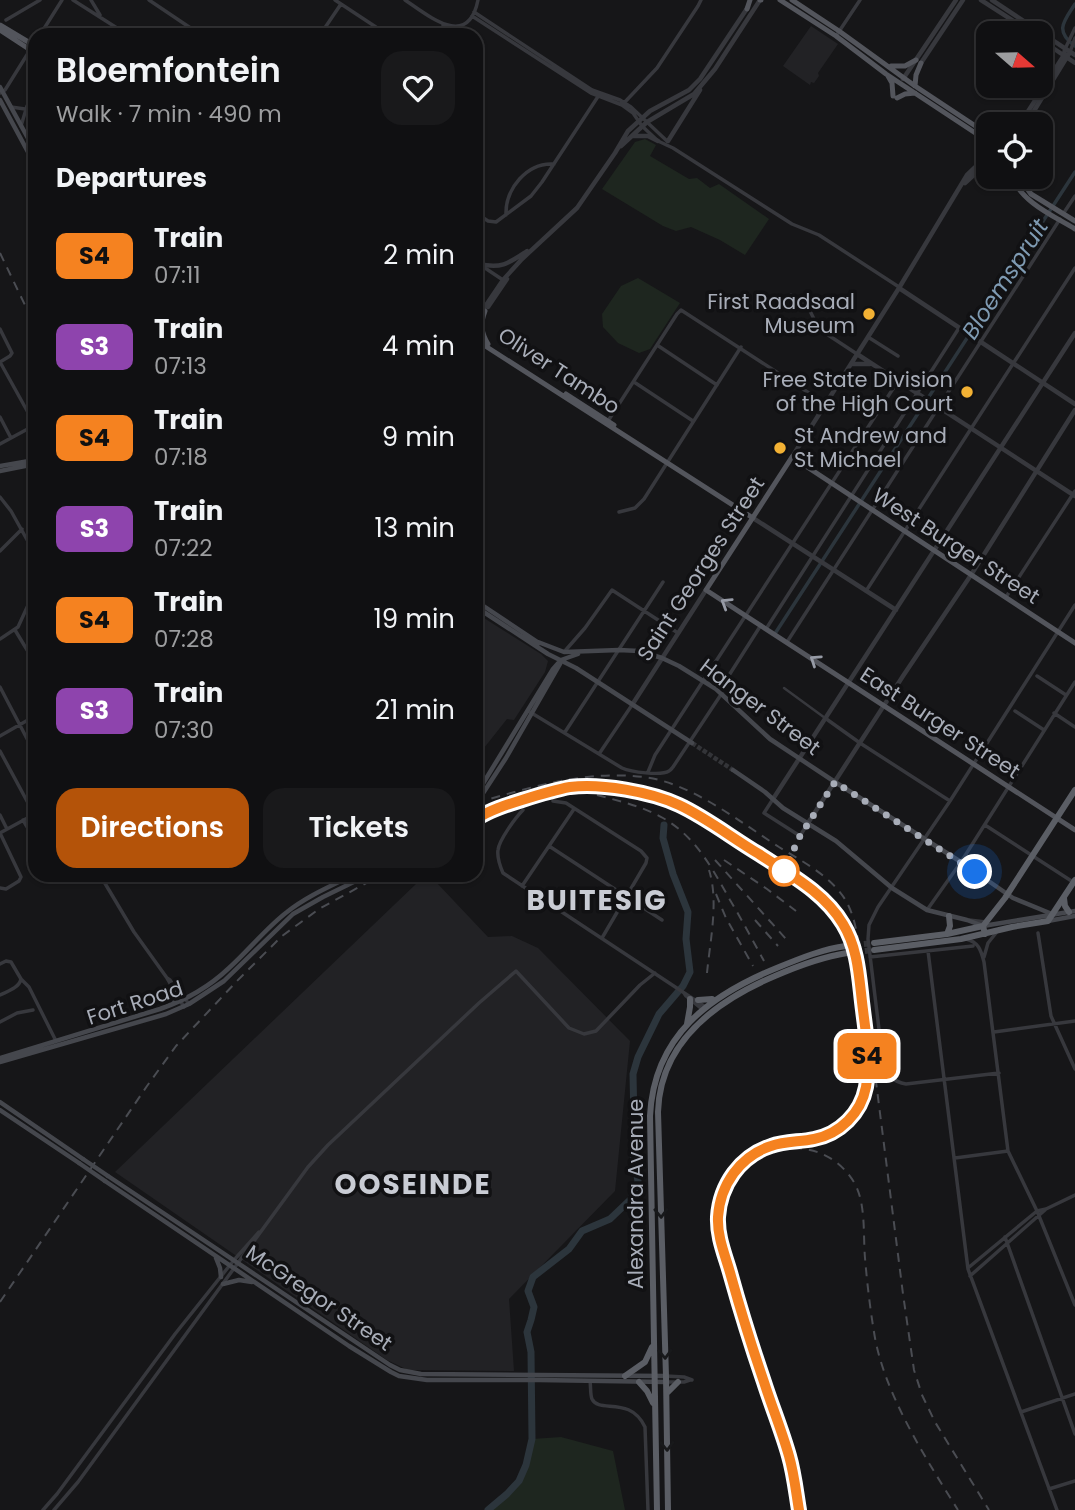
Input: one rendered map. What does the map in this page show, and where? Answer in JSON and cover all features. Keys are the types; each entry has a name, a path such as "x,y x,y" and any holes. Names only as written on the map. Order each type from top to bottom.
{"highway":[{"path":"985,934 985,924 1008,894 1075,790"},
{"path":"873,950 961,939 1050,918 1074,881"},
{"path":"1065,896 1065,903 1073,913"},
{"path":"947,934 949,916"},
{"path":"873,950 985,924"},
{"name":"Alexandra Avenue","path":"657,1510 650,1116 656,1077 670,1047 687,1026 721,996 790,962 822,951 847,950 768,979 707,1010 676,1051 665,1073 658,1112 668,1510"},
{"path":"698,1000 721,996"},
{"path":"687,1026 690,999"},
{"path":"625,1376 645,1362 654,1342"},
{"path":"639,1382 651,1396 656,1415"},
{"path":"666,1395 678,1382"}],"main road":[{"path":"747,9 751,0"},
{"path":"780,0 888,65 905,82 976,133"},
{"path":"792,0 886,74 892,83 895,97 915,89"},
{"path":"0,24 28,43"},
{"path":"0,30 28,44"},
{"path":"888,65 905,66 918,61 915,89"},
{"path":"886,74 905,82"},
{"path":"915,89 976,127"},
{"path":"1,91 28,138"},
{"path":"0,100 28,152"},
{"path":"1019,189 1075,229"},
{"path":"1027,189 1041,204"},
{"path":"1061,217 1075,221"},
{"path":"483,318 485,311"},
{"path":"483,334 487,345 483,345"},
{"name":"Oliver Tambo","path":"483,342 606,425 624,434"},
{"name":"Oliver Tambo","path":"532,375 608,421 753,518"},
{"name":"West Burger Street","path":"792,457 1075,643"},
{"name":"Saint Georges Street","path":"706,590 792,457"},
{"path":"0,468 28,463"},
{"name":"East Burger Street","path":"706,590 1075,830"},
{"path":"483,606 561,660"},
{"path":"483,612 691,742"},
{"name":"Hanger Street","path":"538,642 564,652 639,652 662,658 704,680 770,739 799,759 1008,894 1050,918"},
{"path":"483,792 561,660 591,652"},
{"path":"548,654 556,667"},
{"path":"556,667 576,668"},
{"path":"483,783 530,712"},
{"path":"733,770 783,808 845,848 892,888 927,910 985,924 1050,918 1073,913"},
{"name":"Fort Road","path":"0,1062 56,1041 185,1003 220,976 284,914 310,896 339,882"},
{"name":"Fort Road","path":"0,1062 154,1017 185,1003 224,981 285,921 313,902 354,882"},
{"path":"310,896 313,902"},
{"path":"169,1006 173,990"},
{"name":"McGregor Street","path":"0,1102 232,1267 391,1372 399,1376 427,1380 523,1377"},
{"name":"McGregor Street","path":"0,1110 81,1161"},
{"name":"McGregor Street","path":"106,1178 400,1370 421,1374 625,1376 666,1379"},
{"path":"214,1254 221,1277"},
{"path":"223,1284 239,1280 257,1283"},
{"name":"McGregor Street","path":"590,1377 639,1382 654,1379"}],"street":[{"path":"6,20 40,0"},
{"path":"44,28 62,0"},
{"path":"73,0 118,28"},
{"path":"91,0 101,17"},
{"path":"149,0 191,28"},
{"path":"335,0 377,28"},
{"path":"405,0 443,25 456,27 465,23 473,14 478,0"},
{"path":"623,104 657,68 701,0"},
{"path":"668,141 761,0"},
{"path":"838,34 860,0"},
{"path":"905,82 956,0"},
{"path":"918,61 963,0"},
{"path":"981,0 1013,21"},
{"path":"993,0 1068,54 1075,63"},
{"path":"325,28 341,4"},
{"path":"483,312 522,259 577,208 628,131 650,111 689,90 700,79 747,9"},
{"path":"473,14 599,95 623,104 658,141"},
{"path":"735,27 741,30"},
{"path":"1033,112 1068,54 1074,30"},
{"path":"1070,43 1075,38"},
{"path":"1028,112 1068,54"},
{"path":"1,91 28,55"},
{"path":"709,65 715,69"},
{"path":"615,153 644,124 687,99 702,86"},
{"path":"483,217 492,222 499,221 531,196 599,95"},
{"path":"11,107 26,108 21,126"},
{"path":"644,124 668,141 673,148"},
{"path":"630,137 648,136 673,148 792,224 830,241 1075,404"},
{"path":"506,216 509,196 519,179 537,167 554,164"},
{"name":"Saint Georges Street","path":"792,457 900,288 970,171 976,166"},
{"name":"Saint Georges Street","path":"962,186 976,173"},
{"path":"787,642 870,509 1075,196"},
{"path":"483,264 495,267 505,264 541,242"},
{"path":"483,266 504,281"},
{"path":"866,591 1075,268"},
{"path":"483,313 504,281"},
{"path":"790,295 810,310 819,329 1074,494 1006,597"},
{"path":"608,421 681,310 826,404"},
{"path":"530,712 627,770 666,772 673,767 720,692 814,557 920,395 959,328"},
{"path":"0,329 12,353 0,362 28,412"},
{"path":"1075,334 764,813 800,836 971,575 1075,410"},
{"path":"868,337 898,356"},
{"path":"657,345 717,385"},
{"path":"619,512 639,505 741,347"},
{"path":"851,364 874,365"},
{"path":"648,772 671,730 898,381"},
{"path":"634,382 694,422"},
{"path":"0,417 11,438"},
{"path":"0,444 28,429"},
{"path":"0,497 28,541"},
{"name":"Oliver Tambo","path":"753,518 897,610"},
{"path":"0,551 22,529"},
{"path":"565,733 663,582"},
{"path":"564,652 585,628 611,590 678,634"},
{"name":"Saint Georges Street","path":"600,754 706,590"},
{"path":"999,1073 906,1084 895,1081 887,1073 883,1062 873,950 868,939 869,925 1075,605"},
{"path":"0,639 15,630 28,608"},
{"path":"15,630 28,651"},
{"path":"1038,676 1066,695"},
{"path":"927,910 985,825 1075,681"},
{"path":"0,687 28,740"},
{"path":"784,688 860,743 950,801"},
{"path":"1014,711 1044,730"},
{"path":"1054,713 1075,727"},
{"path":"0,736 28,720"},
{"path":"0,751 28,803"},
{"path":"553,801 566,803 646,856 646,863 602,939"},
{"path":"522,886 574,809"},
{"path":"523,810 499,846 501,871 698,1000 707,1010"},
{"path":"0,816 7,829"},
{"path":"0,888 6,889 21,877 0,833 28,817"},
{"path":"23,820 28,828"},
{"path":"985,825 1074,881"},
{"path":"549,846 662,920"},
{"path":"104,882 134,932 185,1003"},
{"path":"984,962 990,938 1000,930"},
{"path":"1038,933 1051,1016 1075,1069"},
{"path":"961,939 979,945 984,962 1008,1151 1038,1214 1075,1305"},
{"path":"873,950 928,951 973,946"},
{"path":"928,951 968,1269 1057,1510"},
{"path":"0,964 11,962 32,992 56,1041"},
{"path":"54,1510 78,1482 223,1284 236,1261 308,1167 479,1003 516,971 569,1028 584,1034 596,1031 602,1026 640,985 655,974"},
{"path":"167,978 173,990 185,1003"},
{"path":"0,995 17,986 21,979"},
{"path":"683,992 707,1010"},
{"path":"0,1022 17,1013 33,1010"},
{"path":"994,1032 1075,1021"},
{"path":"955,1158 1008,1151"},
{"path":"968,1269 1005,1237 1038,1214 1075,1195"},
{"path":"970,1276 1038,1214"},
{"path":"1005,1237 1075,1434"},
{"path":"43,1510 175,1334 232,1267"},
{"path":"590,1377 591,1395 595,1403 631,1410 640,1417 645,1427 648,1510"},
{"path":"684,1377 692,1380 678,1382 666,1379 684,1377"},
{"path":"135,1388 142,1393"},
{"path":"1021,1412 1075,1394"},
{"path":"1049,1489 1075,1481"}],"shaded area":[{"path":"811,26 838,44 818,73 819,76 810,85 783,66"},
{"path":"645,139 656,145 650,156 689,179 697,178 710,188 719,184 769,219 745,255 691,227 676,231 663,226 602,189 635,142"},
{"path":"638,278 680,303 650,349 639,353 618,343 603,327 602,314 621,286"},
{"path":"483,617 548,661 545,672 514,720 507,719 484,748"},
{"path":"436,882 488,937 512,936 538,948 630,1041 615,1191 509,1299 514,1371 408,1370 387,1360 115,1172 417,883"},
{"path":"561,1437 613,1451 625,1510 488,1510 519,1480 532,1439"}],"waterway":[{"name":"Bloemspruit","path":"1075,4 1063,26 1065,36 1075,46"},
{"name":"Bloemspruit","path":"776,632 1075,172"},
{"name":"Bloemspruit","path":"488,1510 519,1481 532,1439 531,1352 527,1332 534,1307 528,1291 533,1277 569,1249 582,1231 610,1219 631,1199 638,1181 633,1155 633,1074 638,1057 659,1014 683,986 690,972 686,939 688,912 663,838 664,825"}],"tunnel":[{"path":"692,743 733,770"},
{"path":"846,946 874,943"},
{"path":"847,953 874,950"}],"railway":[{"path":"0,253 28,311"},
{"path":"483,801 580,778 622,775 661,780 696,795 731,815 819,872 843,896 852,914 858,940 914,1370 935,1422 989,1510"},
{"path":"570,787 631,791 689,810 813,890 839,918 853,945"},
{"path":"597,795 655,814 685,834 710,865 764,961"},
{"path":"483,815 518,801"},
{"path":"715,860 786,939"},
{"path":"724,860 796,911"},
{"path":"707,973 714,908 709,870"},
{"path":"0,1302 176,1046 282,936 319,909 368,882"},
{"path":"716,894 753,966"},
{"path":"755,920 778,946"},
{"path":"799,1510 790,1460 722,1245 718,1213 724,1190 736,1170 754,1154 776,1145 830,1134 841,1128 861,1101 867,1065"},
{"path":"793,1148 812,1150 829,1157 850,1176 859,1192 874,1332 886,1378 907,1424 958,1510"}],"train":[{"name":"S4","path":"483,815 505,805 572,787 589,786 658,797 689,810 808,886 833,910 852,941 857,962 867,1055 866,1085 860,1104 846,1123 829,1134 771,1146 746,1160 727,1183 718,1215 719,1236 746,1328 788,1453 799,1510"}],"place":[{"name":"First Raadsaal Museum","path":"869,314"},
{"name":"Free State Division of the High Court","path":"967,392"},
{"name":"St Andrew and St Michael","path":"780,448"}],"district":[{"name":"BUITESIG","path":"597,900"},
{"name":"OOSEINDE","path":"413,1184"}],"route":[{"path":"784,871 800,836 835,782 975,872"}]}
